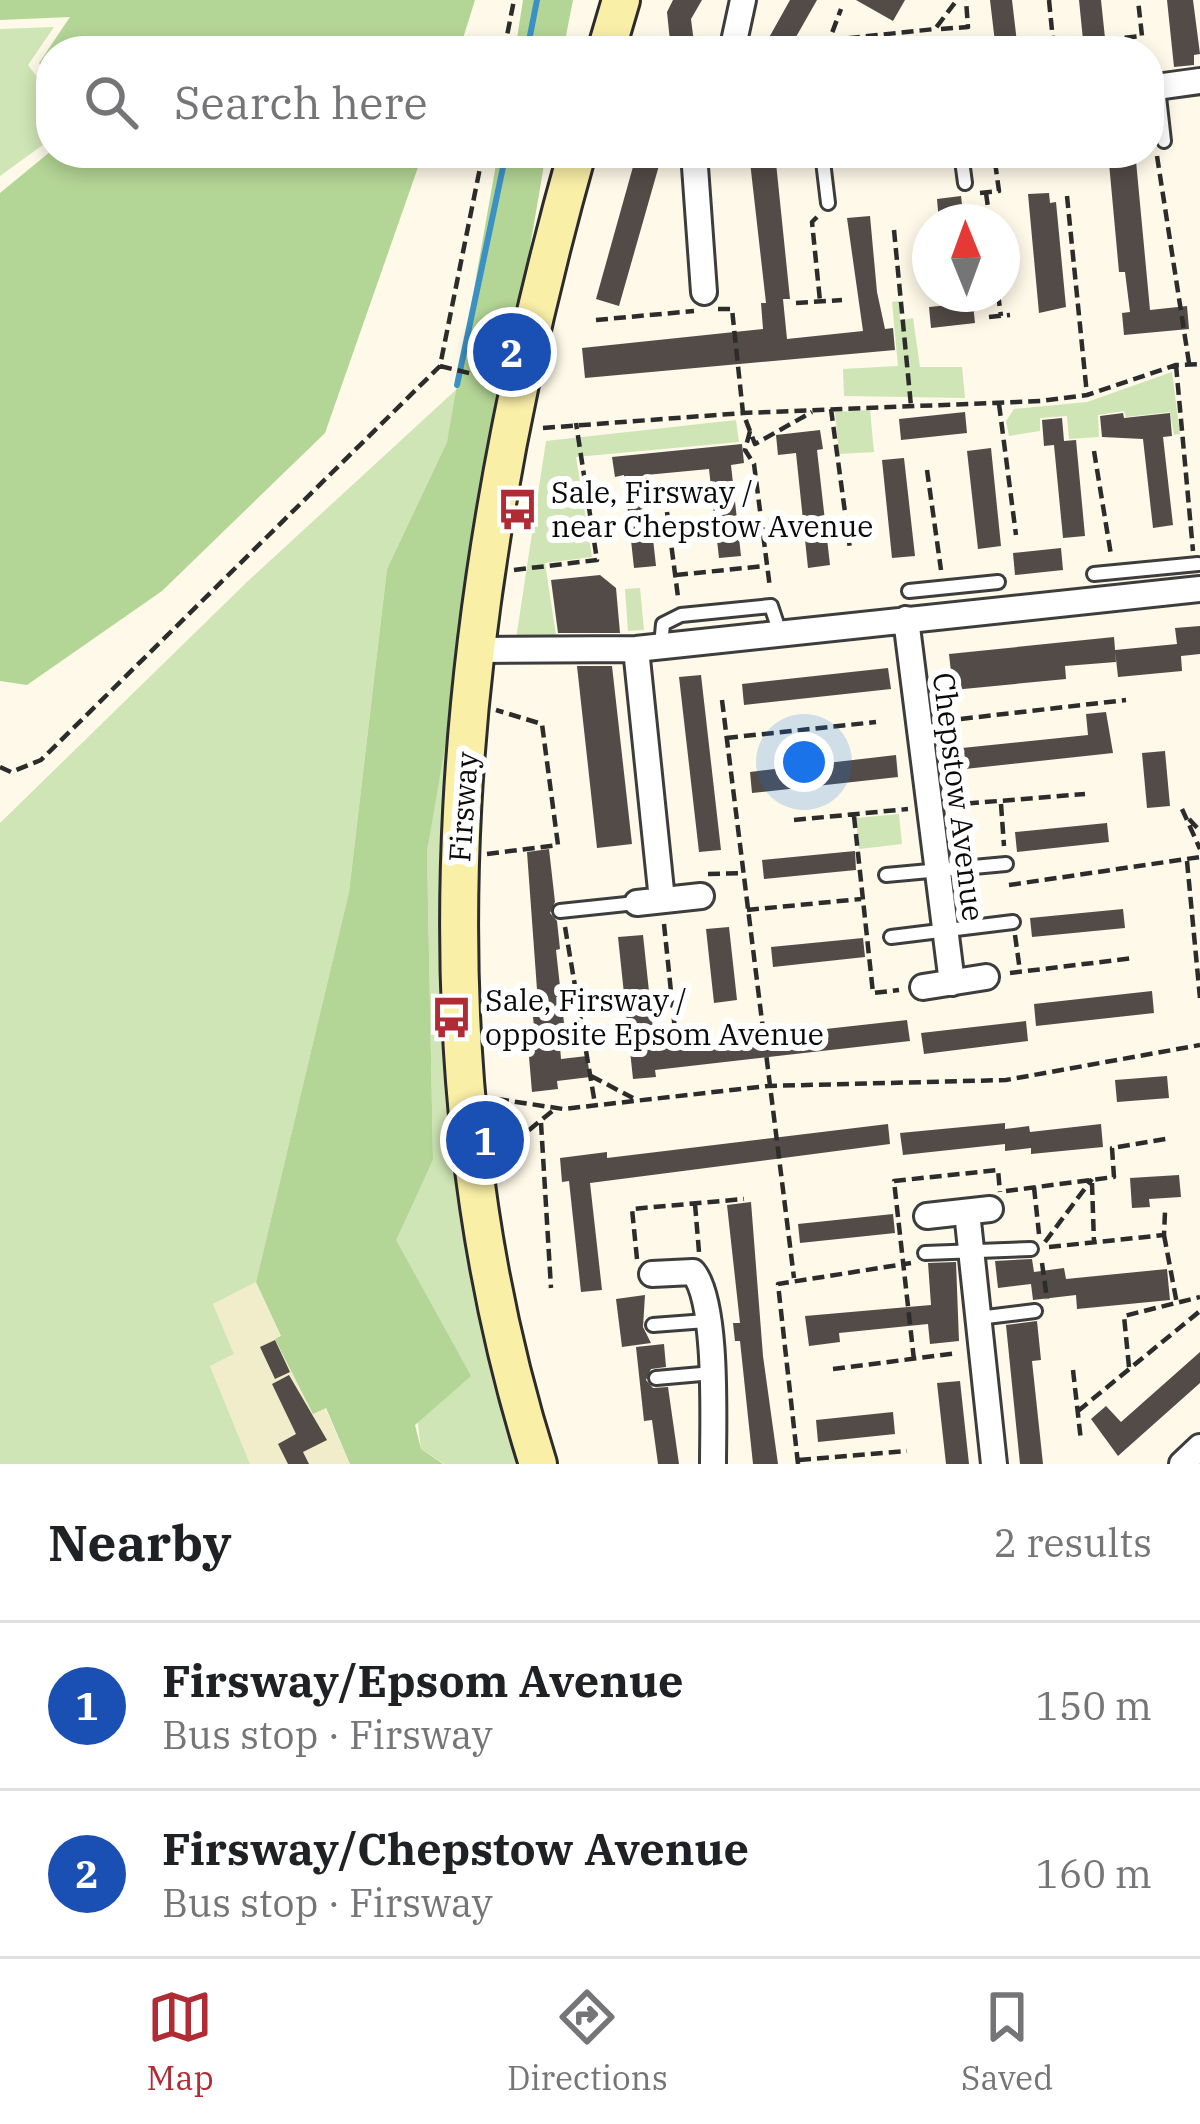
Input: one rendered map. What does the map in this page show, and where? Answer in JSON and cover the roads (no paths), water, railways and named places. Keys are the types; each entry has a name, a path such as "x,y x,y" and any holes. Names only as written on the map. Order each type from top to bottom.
{"street":[{"path":"610,36 621,0"},
{"path":"735,36 743,0"},
{"path":"1164,86 1200,81"},
{"name":"Firsway","path":"538,1464 494,1304 462,1070 460,852 490,650 518,386 573,168"},
{"path":"695,168 704,292"},
{"path":"490,650 649,647 950,614 1119,581 1199,577"},
{"name":"Chepstow Avenue","path":"906,619 952,983"},
{"path":"649,647 650,901 705,885"},
{"path":"923,987 986,977"},
{"path":"927,1216 985,1204 971,1250 994,1464"},
{"path":"652,1274 693,1272 702,1286 713,1373 713,1464"},
{"path":"1182,1464 1200,1447"}],"lane":[{"path":"824,168 828,203"},
{"path":"963,168 965,183"},
{"path":"1094,574 1119,581"},
{"path":"909,591 998,582"},
{"path":"945,588 950,614"},
{"path":"649,647 663,624 681,615 772,606 780,633"},
{"path":"886,875 1006,864"},
{"path":"560,911 650,901"},
{"path":"891,937 1013,922"},
{"path":"925,1253 1031,1250"},
{"path":"979,1318 1035,1311"},
{"path":"653,1325 706,1321"},
{"path":"656,1378 713,1373"}],"waterway":[{"path":"530,36 537,0"},
{"path":"457,385 503,168"}],"place":[{"name":"Firsway/Chepstow Avenue","path":"512,352"},
{"name":"Sale, Firsway / near Chepstow Avenue","path":"517,510"},
{"name":"Sale, Firsway / opposite Epsom Avenue","path":"451,1018"},
{"name":"Firsway/Epsom Avenue","path":"485,1140"}]}
